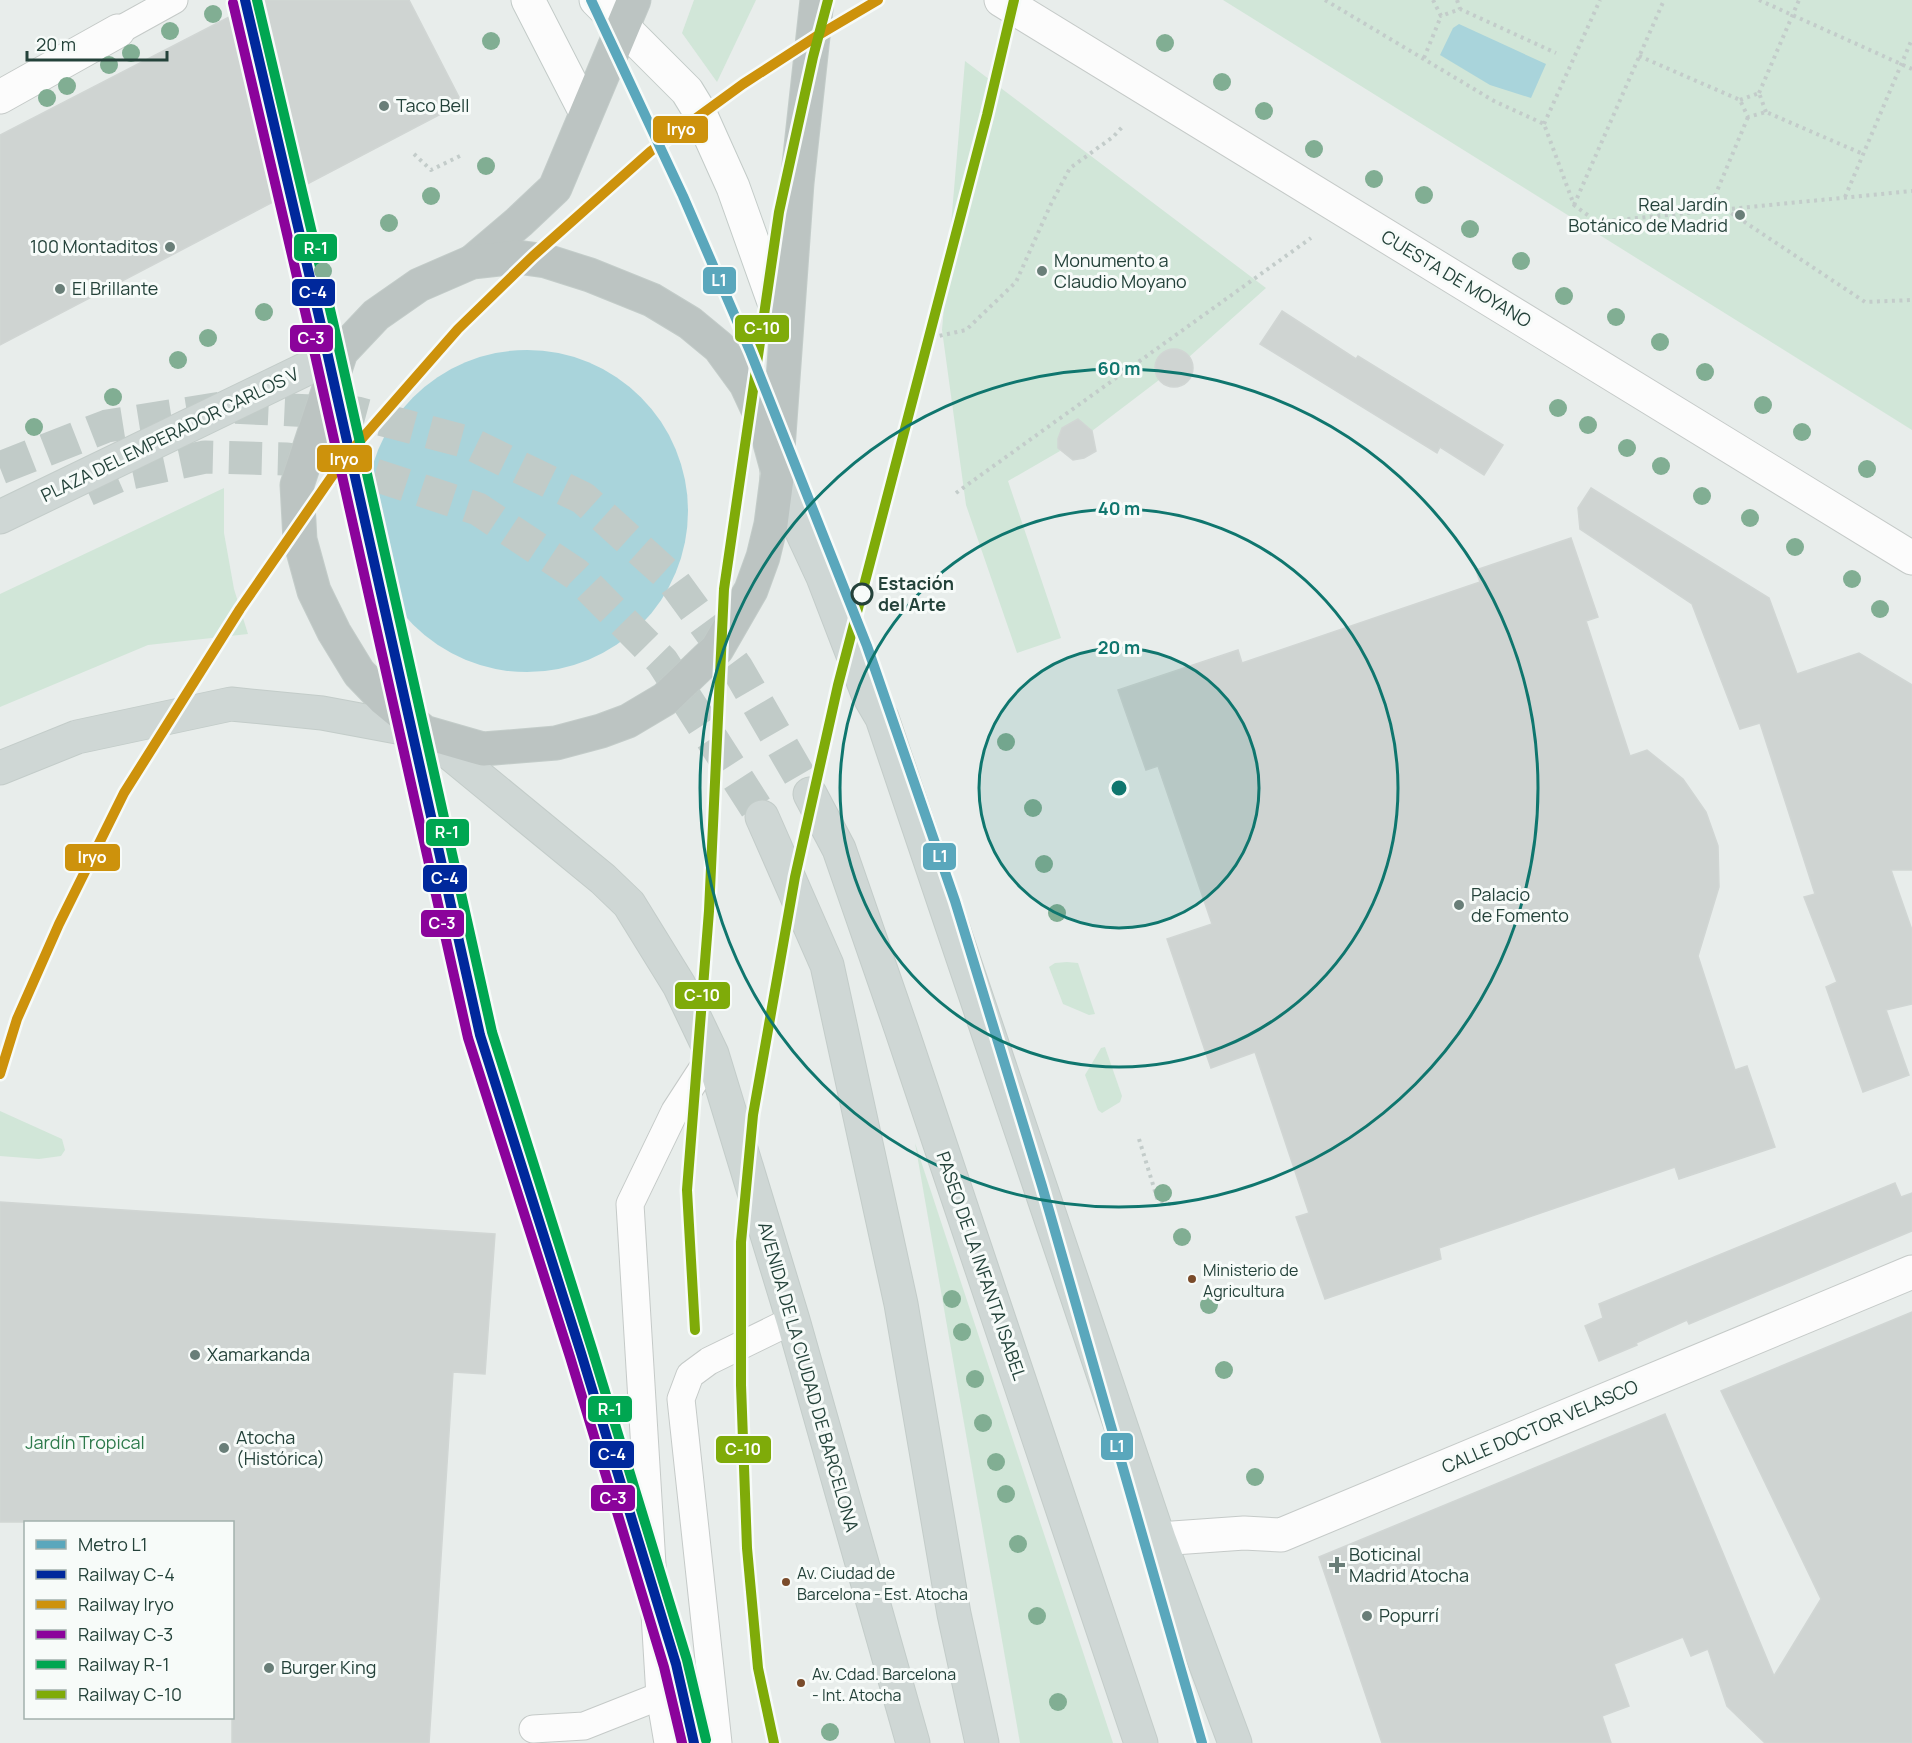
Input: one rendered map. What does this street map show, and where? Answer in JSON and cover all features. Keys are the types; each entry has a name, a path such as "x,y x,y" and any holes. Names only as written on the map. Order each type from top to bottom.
{"highway":[{"path":"777,474 785,333 802,119 817,0"},
{"path":"472,262 555,188 629,12"},
{"name":"PLAZA DEL EMPERADOR CARLOS V","path":"518,257 546,261 590,274 652,300 690,323 719,346 746,384 765,425 777,474 771,524 764,557 751,590 717,649 665,699 628,721 556,743 483,749 424,732 384,699 359,673 334,632 314,591 300,540 297,485 340,352 376,315 419,285 472,262 518,257"}],"main road":[{"name":"PLAZA DEL EMPERADOR CARLOS V","path":"0,517 340,352"},
{"path":"777,474 823,577 868,694 882,718 1159,1539 1235,1743"},
{"name":"PLAZA DEL EMPERADOR CARLOS V","path":"0,768 77,737 231,704 322,713 424,732"},
{"name":"AVENIDA DE LA CIUDAD DE BARCELONA","path":"424,732 603,879 629,904 679,985 712,1054 793,1320 913,1743"},
{"name":"PASEO DE LA INFANTA ISABEL","path":"810,794 839,849 1141,1743"},
{"path":"762,817 827,965 901,1304 954,1614 982,1743"}],"street":[{"path":"528,0 586,113"},
{"path":"596,0 629,12 687,91 703,117 733,187 785,333"},
{"name":"CUESTA DE MOYANO","path":"1001,0 1912,558"},
{"path":"0,97 117,32"},
{"name":"CALLE DOCTOR VELASCO","path":"1159,1539 1244,1533 1281,1535 1912,1272"}],"lane":[{"path":"117,32 174,0"},
{"path":"668,1743 660,1696 630,1204 675,1111 712,1054"},
{"path":"718,1743 681,1399 690,1375 696,1370 793,1320"},
{"path":"533,1729 584,1726 660,1696"}],"path":[{"path":"1325,0 1494,101 1544,124"},
{"path":"1433,0 1441,16"},
{"path":"1457,0 1460,9"},
{"path":"1600,0 1544,124 1574,206 1597,222 1912,191"},
{"path":"1574,206 1664,0"},
{"path":"1759,0 1912,69"},
{"path":"1767,112 1759,93 1799,0"},
{"path":"1424,58 1441,16 1460,9 1556,53"},
{"path":"1845,197 1912,39"},
{"path":"1639,56 1740,100 1748,117 1709,211"},
{"path":"1740,100 1759,93"},
{"path":"925,339 966,330 1016,282 1070,168 1113,137 1154,94"},
{"path":"1748,117 1767,112 1863,154"},
{"path":"414,154 431,170 462,155"},
{"path":"1725,209 1865,303 1912,300"},
{"path":"956,493 1347,212"},
{"path":"1139,1139 1158,1201 1173,1205"}],"green space":[{"path":"694,0 756,0 717,82 682,33"},
{"name":"Real Jardín Botánico de Madrid","path":"1223,0 1912,0 1912,430"},
{"path":"965,61 1266,288 1189,357 1178,350 1163,354 1155,368 1159,380 1092,431 1086,425 1079,423 1067,425 1059,436 1060,451 1008,481 1061,638 1017,653 966,505 942,330"},
{"path":"224,488 224,533 234,589 248,634 148,645 0,707 0,594"},
{"path":"1055,963 1078,963 1095,1014 1089,1015 1063,1004 1049,967"},
{"path":"1105,1047 1122,1096 1120,1102 1102,1113 1098,1110 1085,1075 1101,1048"},
{"path":"0,1111 62,1139 65,1150 61,1156 39,1159 0,1156"},
{"path":"915,1143 1113,1743 1020,1743"}],"water":[{"path":"1459,24 1546,64 1531,98 1490,85 1440,55 1453,28"},
{"path":"511,350 543,350 574,357 603,369 629,386 652,409 676,449 688,495 688,527 676,573 661,601 629,636 603,653 574,665 543,672 511,672 480,665 451,653 425,636 402,613 385,587 373,558 366,527 366,495 373,464 385,435 402,409 425,386 451,369 480,357"}],"building":[{"path":"262,0 409,0 462,103 0,345 0,135"},
{"path":"1282,311 1356,359 1358,356 1503,445 1484,475 1440,447 1437,453 1260,344"},
{"path":"1174,349 1187,355 1193,368 1187,381 1174,387 1161,381 1155,368 1161,355"},
{"path":"1078,419 1092,431 1096,451 1084,458 1073,460 1058,448 1058,439 1062,428"},
{"path":"1591,488 1769,598 1797,674 1859,653 1912,685 1912,870 1891,870 1912,930 1912,1004 1886,1010 1909,1075 1863,1092 1826,987 1837,982 1804,897 1815,894 1760,723 1740,729 1692,604 1580,529 1578,508"},
{"name":"Palacio de Fomento","path":"1571,538 1598,617 1586,621 1630,756 1647,750 1683,779 1706,812 1718,846 1719,887 1698,956 1735,1070 1747,1066 1775,1147 1679,1179 1675,1167 1439,1248 1441,1259 1325,1299 1296,1217 1309,1213 1255,1052 1211,1068 1167,939 1212,924 1158,766 1146,770 1118,690 1238,650 1242,663 1480,582 1476,570"},
{"path":"1895,1183 1901,1197 1912,1193 1912,1231 1689,1324 1687,1320 1599,1361 1585,1326 1603,1318 1599,1304"},
{"name":"Atocha (Histórica)","path":"0,1202 495,1234 485,1374 453,1372 429,1743 232,1743 234,1521 0,1522"},
{"path":"1912,1312 1912,1743 1765,1743 1727,1706 1708,1649 1691,1656 1683,1637 1614,1664 1629,1706 1602,1716 1611,1743 1382,1743 1319,1557 1665,1414 1774,1676 1821,1599 1721,1391"}],"tunnel":[{"path":"0,468 107,426 228,407 357,413 467,442 583,498 671,578 737,668 810,794"},
{"path":"87,490 121,475 205,457 287,459 372,474 478,509 576,574 662,661 762,817"}],"metro line":[{"name":"L1","path":"591,0 683,196 750,351 867,646 955,901 1042,1186 1202,1743"}],"rail line":[{"name":"C-4","path":"245,0 321,325 480,1035 581,1353 676,1664 694,1743"},
{"name":"R-1","path":"257,0 333,322 492,1032 687,1660 706,1740"},
{"name":"C-10","path":"695,1330 687,1190 709,911 724,589 779,212 828,0"},
{"name":"Iryo","path":"0,1074 17,1019 59,924 124,793 240,609 344,459 458,329 533,256 651,151 743,84 878,0"},
{"name":"C-10","path":"774,1743 758,1668 747,1548 741,1385 741,1242 753,1115 795,877 838,685 987,115 1014,0"},
{"name":"C-3","path":"233,3 309,328 468,1038 570,1357 664,1667 682,1743"}],"place":[{"name":"Taco Bell","path":"384,106"},
{"name":"Real Jardín Botánico de Madrid","path":"1740,215"},
{"name":"100 Montaditos","path":"170,247"},
{"name":"Monumento a Claudio Moyano","path":"1042,271"},
{"name":"El Brillante","path":"60,289"},
{"name":"Estación del Arte","path":"862,594"},
{"name":"Palacio de Fomento","path":"1459,905"},
{"name":"Ministerio de Agricultura","path":"1192,1279"},
{"name":"Xamarkanda","path":"195,1355"},
{"name":"Atocha (Histórica)","path":"224,1448"},
{"name":"Boticinal Madrid Atocha","path":"1337,1565"},
{"name":"Av. Ciudad de Barcelona - Est. Atocha","path":"786,1582"},
{"name":"Popurrí","path":"1367,1616"},
{"name":"Burger King","path":"269,1668"},
{"name":"Av. Cdad. Barcelona - Int. Atocha","path":"801,1683"}],"park label":[{"name":"Jardín Tropical","path":"85,1443"}]}
